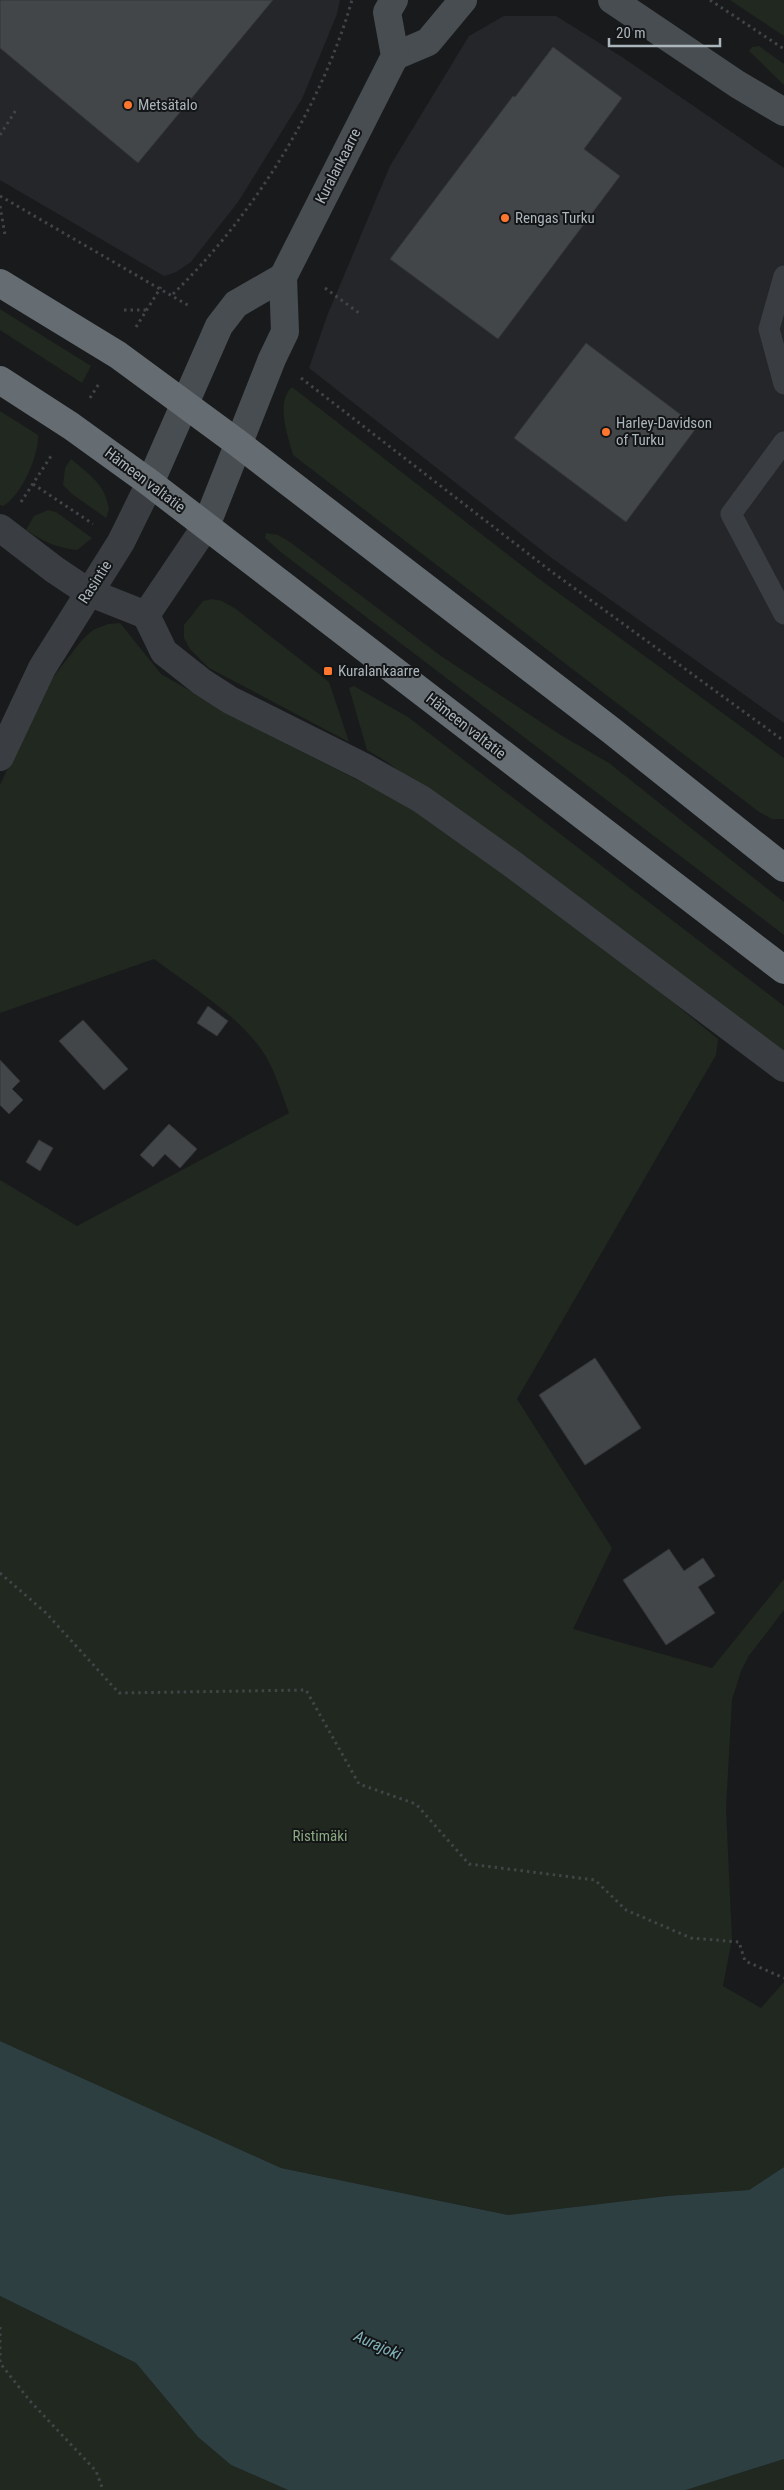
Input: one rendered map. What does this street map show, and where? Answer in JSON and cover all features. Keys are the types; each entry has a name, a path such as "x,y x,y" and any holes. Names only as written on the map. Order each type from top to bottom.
{"highway":[{"path":"0,282 118,355 239,444 612,731 784,868"},
{"name":"Hämeen valtatie","path":"0,380 72,426 150,483 784,970"}],"street":[{"path":"394,0 388,12 395,56 428,42 463,0"},
{"path":"612,0 737,84 784,112"},
{"name":"Kuralankaarre","path":"206,526 272,359 285,332 283,277 395,56"},
{"path":"183,403 224,320 236,304 283,277"},
{"name":"Rasintie","path":"0,757 42,668 121,542 150,483 183,403"},
{"path":"146,615 206,526"},
{"path":"1,529 55,570 88,592 146,615 164,652 202,682 230,700 364,767 421,799 511,863 784,1068"}],"lane":[{"path":"784,276 769,329 784,384"},
{"path":"784,442 731,514 784,614"}],"path":[{"path":"173,294 201,267 227,236 268,177 293,136 344,30 352,0"},
{"path":"710,0 784,48"},
{"path":"0,136 16,110"},
{"path":"0,196 161,287 190,306"},
{"path":"0,206 5,235"},
{"path":"124,310 147,310 161,287"},
{"path":"326,288 359,313"},
{"path":"298,376 548,568 784,741"},
{"path":"1,529 57,448"},
{"path":"33,484 101,530"},
{"path":"0,1573 46,1614 119,1694 306,1690 359,1784 416,1804 469,1864 595,1880 626,1910 691,1938 739,1942 744,1961 784,1978"},
{"path":"0,2327 0,2363 30,2401 96,2471 103,2490"}],"shaded area":[{"path":"0,0 340,0 337,14 302,99 238,202 191,262 176,272 164,276 0,180"},
{"path":"504,16 556,16 622,57 784,168 784,723 553,559 309,368 327,316 390,166 469,36"}],"green space":[{"path":"730,0 784,0 784,36"},
{"path":"759,46 784,64 784,85 749,51 752,47"},
{"path":"0,309 91,366 82,383 0,330"},
{"path":"292,387 538,578 784,758 784,819 772,819 759,812 293,455 284,420 284,401"},
{"path":"0,411 38,435 38,444 28,475 16,494 3,506 0,505"},
{"path":"71,459 90,475 100,487 109,510 106,518 72,494 63,485 65,468"},
{"path":"48,510 56,512 92,538 77,550 63,548 50,543 26,530 34,516"},
{"path":"266,533 278,535 290,542 441,656 559,734 609,763 784,902 784,935 282,553 265,538"},
{"path":"212,599 222,601 236,609 329,682 349,742 209,668 190,649 184,638 184,625 203,601"},
{"name":"Ristimäki","path":"120,623 161,674 253,727 403,803 418,808 631,968 718,1039 716,1055 517,1399 612,1548 573,1629 712,1668 784,1579 784,1610 748,1657 741,1671 732,1700 726,1809 732,1939 723,1986 761,2008 784,1982 784,2167 749,2190 667,2196 508,2215 281,2168 0,2041 0,1180 77,1226 289,1113 270,1064 250,1036 225,1011 154,959 0,1013 0,785 46,686 82,640 93,630 108,624"},
{"path":"354,686 408,717 784,1006 784,1054 387,762 367,750 349,688"},
{"path":"0,2296 136,2363 198,2437 231,2465 288,2490 0,2490"},
{"path":"784,2459 784,2490 686,2490"}],"water":[{"name":"Aurajoki","path":"0,2041 281,2168 508,2215 667,2196 749,2190 784,2167 784,2459 686,2490 288,2490 231,2465 198,2437 136,2363 0,2296"}],"building":[{"name":"Metsätalo","path":"0,0 273,0 138,163 0,48"},
{"name":"Rengas Turku","path":"553,47 622,98 584,149 620,176 498,339 390,259 513,96 515,97"},
{"name":"Harley-Davidson of Turku","path":"586,343 697,427 626,522 514,438"},
{"path":"208,1006 228,1021 217,1036 197,1023"},
{"path":"83,1020 128,1069 104,1090 59,1041"},
{"path":"0,1060 20,1081 12,1089 23,1100 9,1114 0,1105"},
{"path":"169,1124 197,1149 180,1168 165,1154 153,1167 140,1155"},
{"path":"39,1140 53,1148 40,1171 26,1162"},
{"path":"595,1358 641,1428 585,1465 539,1395"},
{"path":"669,1549 684,1571 703,1558 715,1576 698,1587 715,1613 666,1645 623,1580"}],"place":[{"name":"Metsätalo","path":"128,105"},
{"name":"Rengas Turku","path":"505,218"},
{"name":"Harley-Davidson of Turku","path":"606,432"},
{"name":"Kuralankaarre","path":"328,671"}]}
